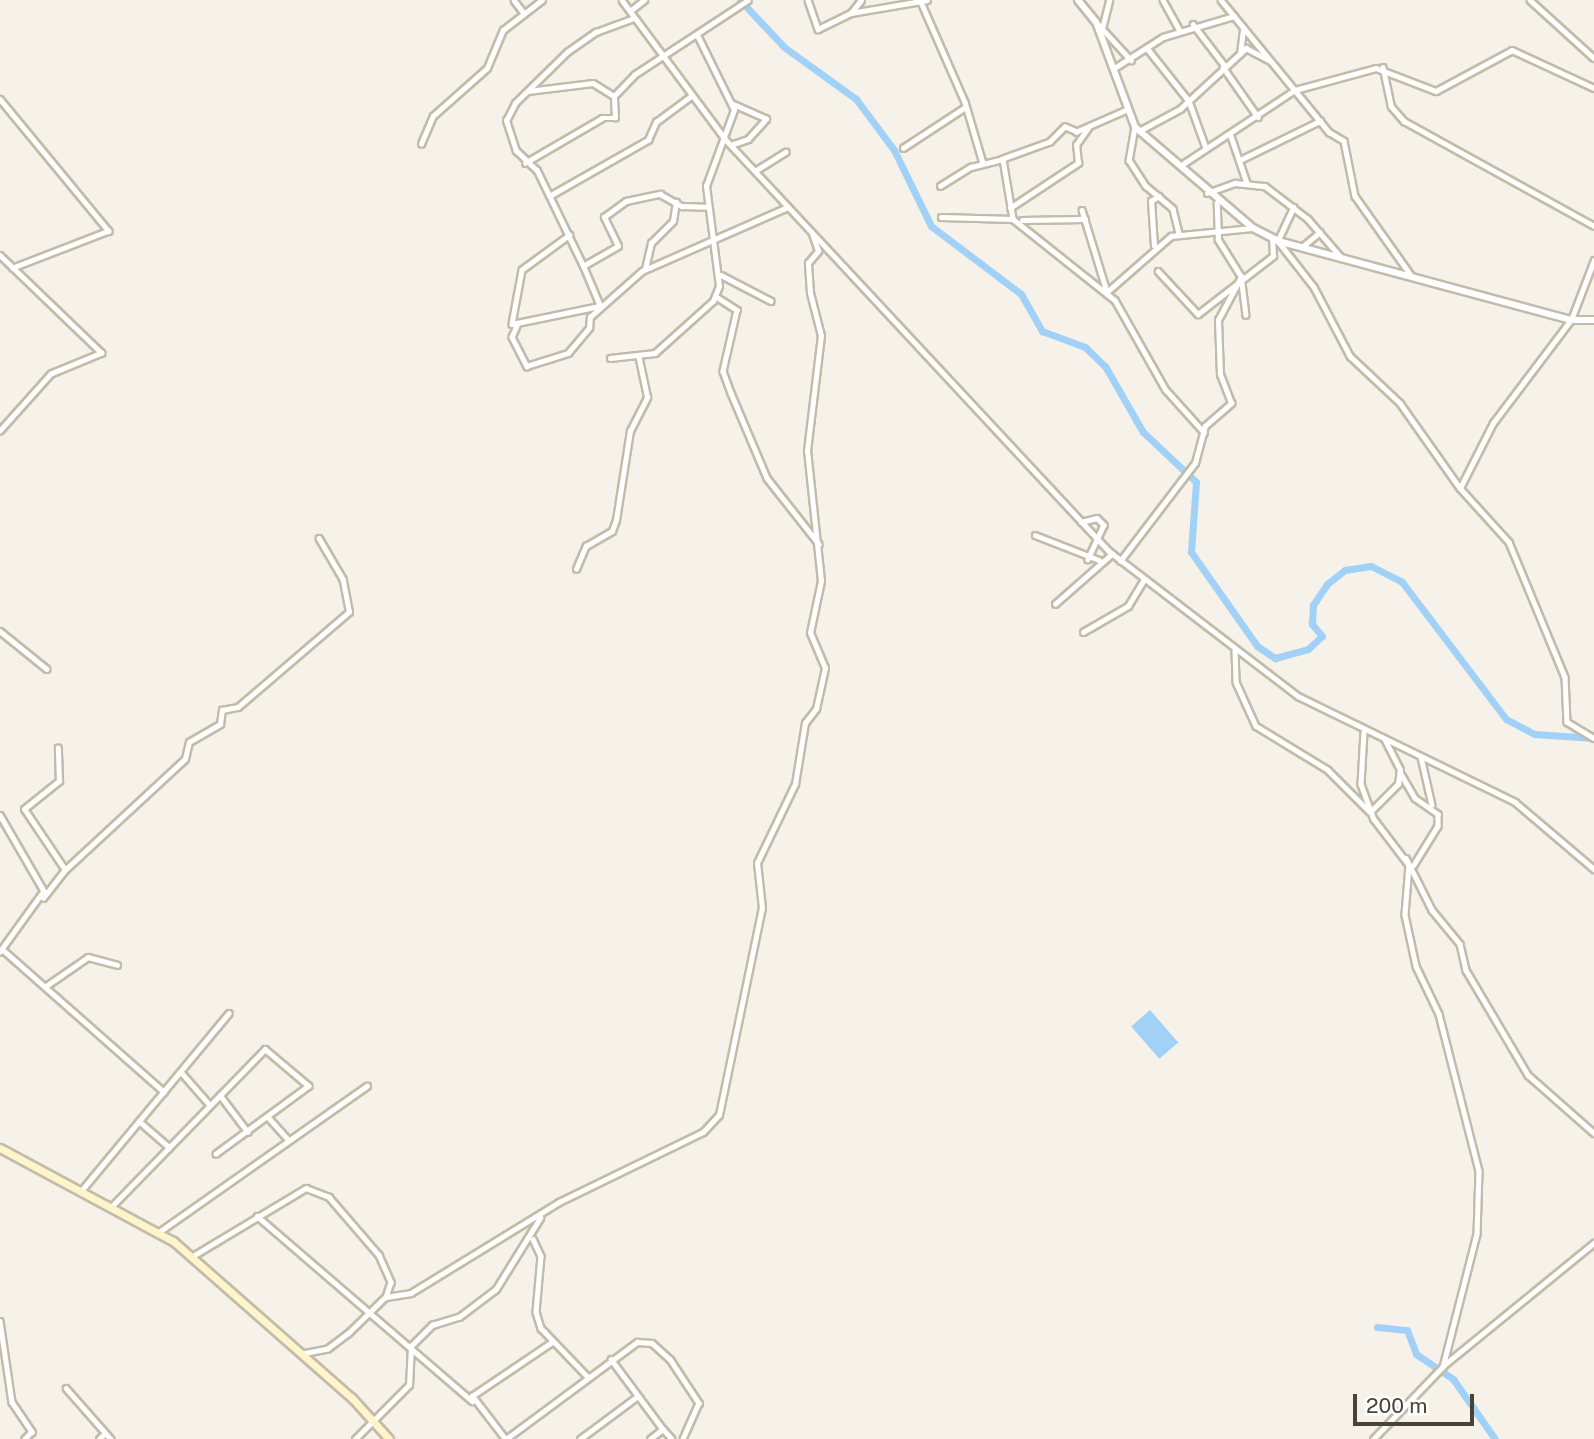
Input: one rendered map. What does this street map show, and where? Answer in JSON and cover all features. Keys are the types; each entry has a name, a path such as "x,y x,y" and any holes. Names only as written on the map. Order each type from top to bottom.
{"main road":[{"path":"0,1148 159,1232 193,1256 303,1354 389,1439"}],"street":[{"path":"514,0 523,12"},
{"path":"421,144 433,116 487,68 503,30 542,0"},
{"path":"622,0 726,140 1112,554 1143,581 1309,703 1364,732 1515,802 1594,869"},
{"path":"630,11 644,0"},
{"path":"614,96 664,57 698,37 748,0"},
{"path":"808,0 818,29 851,13 927,0"},
{"path":"851,13 860,0"},
{"path":"1078,0 1130,60"},
{"path":"1102,29 1109,0"},
{"path":"1163,0 1180,31"},
{"path":"1221,0 1320,121 1344,141 1355,195 1411,275"},
{"path":"1530,0 1594,58"},
{"path":"920,2 964,108 983,163"},
{"path":"1113,69 1193,24 1234,16"},
{"path":"600,306 551,195 525,163 506,132 527,91 585,38 634,18"},
{"path":"1096,22 1127,110 1137,129 1183,164 1217,203 1253,228 1275,240 1571,320 1594,320"},
{"path":"1193,24 1258,117"},
{"path":"1240,54 1243,27"},
{"path":"698,37 733,104 766,119 748,139 731,145"},
{"path":"1179,233 1174,209 1159,196 1129,160 1137,129 1189,101 1224,66 1251,47 1271,61"},
{"path":"1147,48 1189,101 1206,148"},
{"path":"1183,164 1206,148 1231,136 1295,90 1383,67 1436,91 1512,50 1594,88"},
{"path":"1383,67 1391,106 1409,126 1594,226"},
{"path":"527,91 593,83 614,96"},
{"path":"525,163 602,118 615,118 614,96"},
{"path":"551,195 648,140 656,122 691,96"},
{"path":"0,99 109,231 13,268"},
{"path":"610,358 639,358 655,352 715,296 721,275 705,207 708,177 726,140 733,104"},
{"path":"903,148 964,108"},
{"path":"940,186 983,163 1003,159 1050,142 1065,127 1077,132 1127,110"},
{"path":"1242,159 1320,121"},
{"path":"1010,208 1078,163 1076,145 1088,127"},
{"path":"1231,136 1242,159 1247,183"},
{"path":"755,171 786,152"},
{"path":"1003,159 1013,219"},
{"path":"1207,193 1247,183 1265,186 1321,231 1340,256"},
{"path":"583,266 618,246 604,217 626,201 646,193 705,207"},
{"path":"1154,247 1151,201 1159,196"},
{"path":"645,270 651,243 673,221 676,202"},
{"path":"1217,203 1217,232 1241,282 1246,315"},
{"path":"517,326 512,337 527,366 568,353 600,306 645,270 712,238 788,207"},
{"path":"1158,271 1198,314 1273,256 1275,240 1294,207"},
{"path":"1082,209 1108,292 1166,390 1204,432"},
{"path":"942,217 1085,219"},
{"path":"1021,220 1047,250 1108,292"},
{"path":"1108,292 1154,247 1179,233 1253,228"},
{"path":"1302,247 1321,231"},
{"path":"303,1354 328,1349 386,1297 411,1293 651,1152 703,1132 719,1115 762,908 757,863 795,784 805,723 823,682 825,668 810,633 820,592 819,544 807,451 821,336 810,293 808,263 818,251 811,233"},
{"path":"570,235 522,270 512,324 517,326 600,306"},
{"path":"1275,240 1314,287 1350,356 1400,403 1460,488 1509,542 1541,632 1565,677 1567,722 1594,738"},
{"path":"0,255 102,353 51,374 0,431"},
{"path":"1460,488 1493,423 1571,320 1594,260"},
{"path":"721,275 771,301"},
{"path":"1120,561 1195,463 1204,432 1231,403 1220,375 1218,320 1241,282"},
{"path":"715,296 737,310 723,371 731,393 767,478 819,544"},
{"path":"576,569 586,547 612,531 616,520 630,431 647,397 639,358"},
{"path":"1081,522 1102,522 1088,559"},
{"path":"1035,535 1088,559 1100,560"},
{"path":"163,1092 46,986 1,950 65,870 185,759 189,742 220,724 222,710 238,707 349,612 344,580 319,539"},
{"path":"1055,604 1100,560 1112,554"},
{"path":"1083,632 1128,606 1143,581"},
{"path":"0,631 47,669"},
{"path":"1234,649 1236,682 1256,726 1328,770 1370,812 1404,857 1461,944 1466,970 1528,1075 1594,1133"},
{"path":"1364,732 1360,777 1370,812"},
{"path":"1384,739 1415,798 1433,806"},
{"path":"58,748 60,781 24,809 65,870"},
{"path":"1422,757 1438,826 1412,871 1405,915 1416,966 1439,1013 1479,1165 1477,1234 1443,1367"},
{"path":"1370,812 1398,784 1400,770"},
{"path":"0,815 43,898"},
{"path":"1404,857 1412,871"},
{"path":"46,986 88,957 117,965"},
{"path":"81,1191 229,1013"},
{"path":"112,1206 265,1049 309,1086 216,1154"},
{"path":"181,1072 210,1105"},
{"path":"159,1232 367,1086"},
{"path":"220,1095 248,1132"},
{"path":"268,1117 289,1140"},
{"path":"139,1121 169,1147"},
{"path":"193,1256 306,1188 321,1192 388,1269 386,1297"},
{"path":"257,1216 412,1353 472,1401 505,1439 637,1342 652,1343 670,1359 699,1402 683,1439"},
{"path":"355,1439 374,1424 409,1385 412,1353 428,1328 486,1298 533,1238 540,1218"},
{"path":"533,1238 542,1286 536,1312 552,1342 588,1377"},
{"path":"1374,1439 1443,1367 1594,1242"},
{"path":"0,1321 12,1402 32,1432 25,1439"},
{"path":"472,1401 507,1367 552,1342"},
{"path":"611,1359 672,1439"},
{"path":"66,1388 111,1439"},
{"path":"580,1439 638,1395"},
{"path":"650,1439 663,1429"},
{"path":"99,1439 105,1433"}],"water":[{"path":"1150,1010 1178,1042 1159,1059 1131,1026"}],"waterway":[{"path":"740,0 784,47 856,99 894,150 931,226 1021,294 1042,331 1085,347 1105,366 1143,432 1196,482 1191,552 1257,646 1275,658 1308,649 1322,636 1312,624 1313,605 1327,584 1345,570 1371,566 1402,582 1506,719 1534,734 1594,738"},
{"path":"1377,1327 1407,1330 1416,1354 1453,1379 1495,1439"}]}
